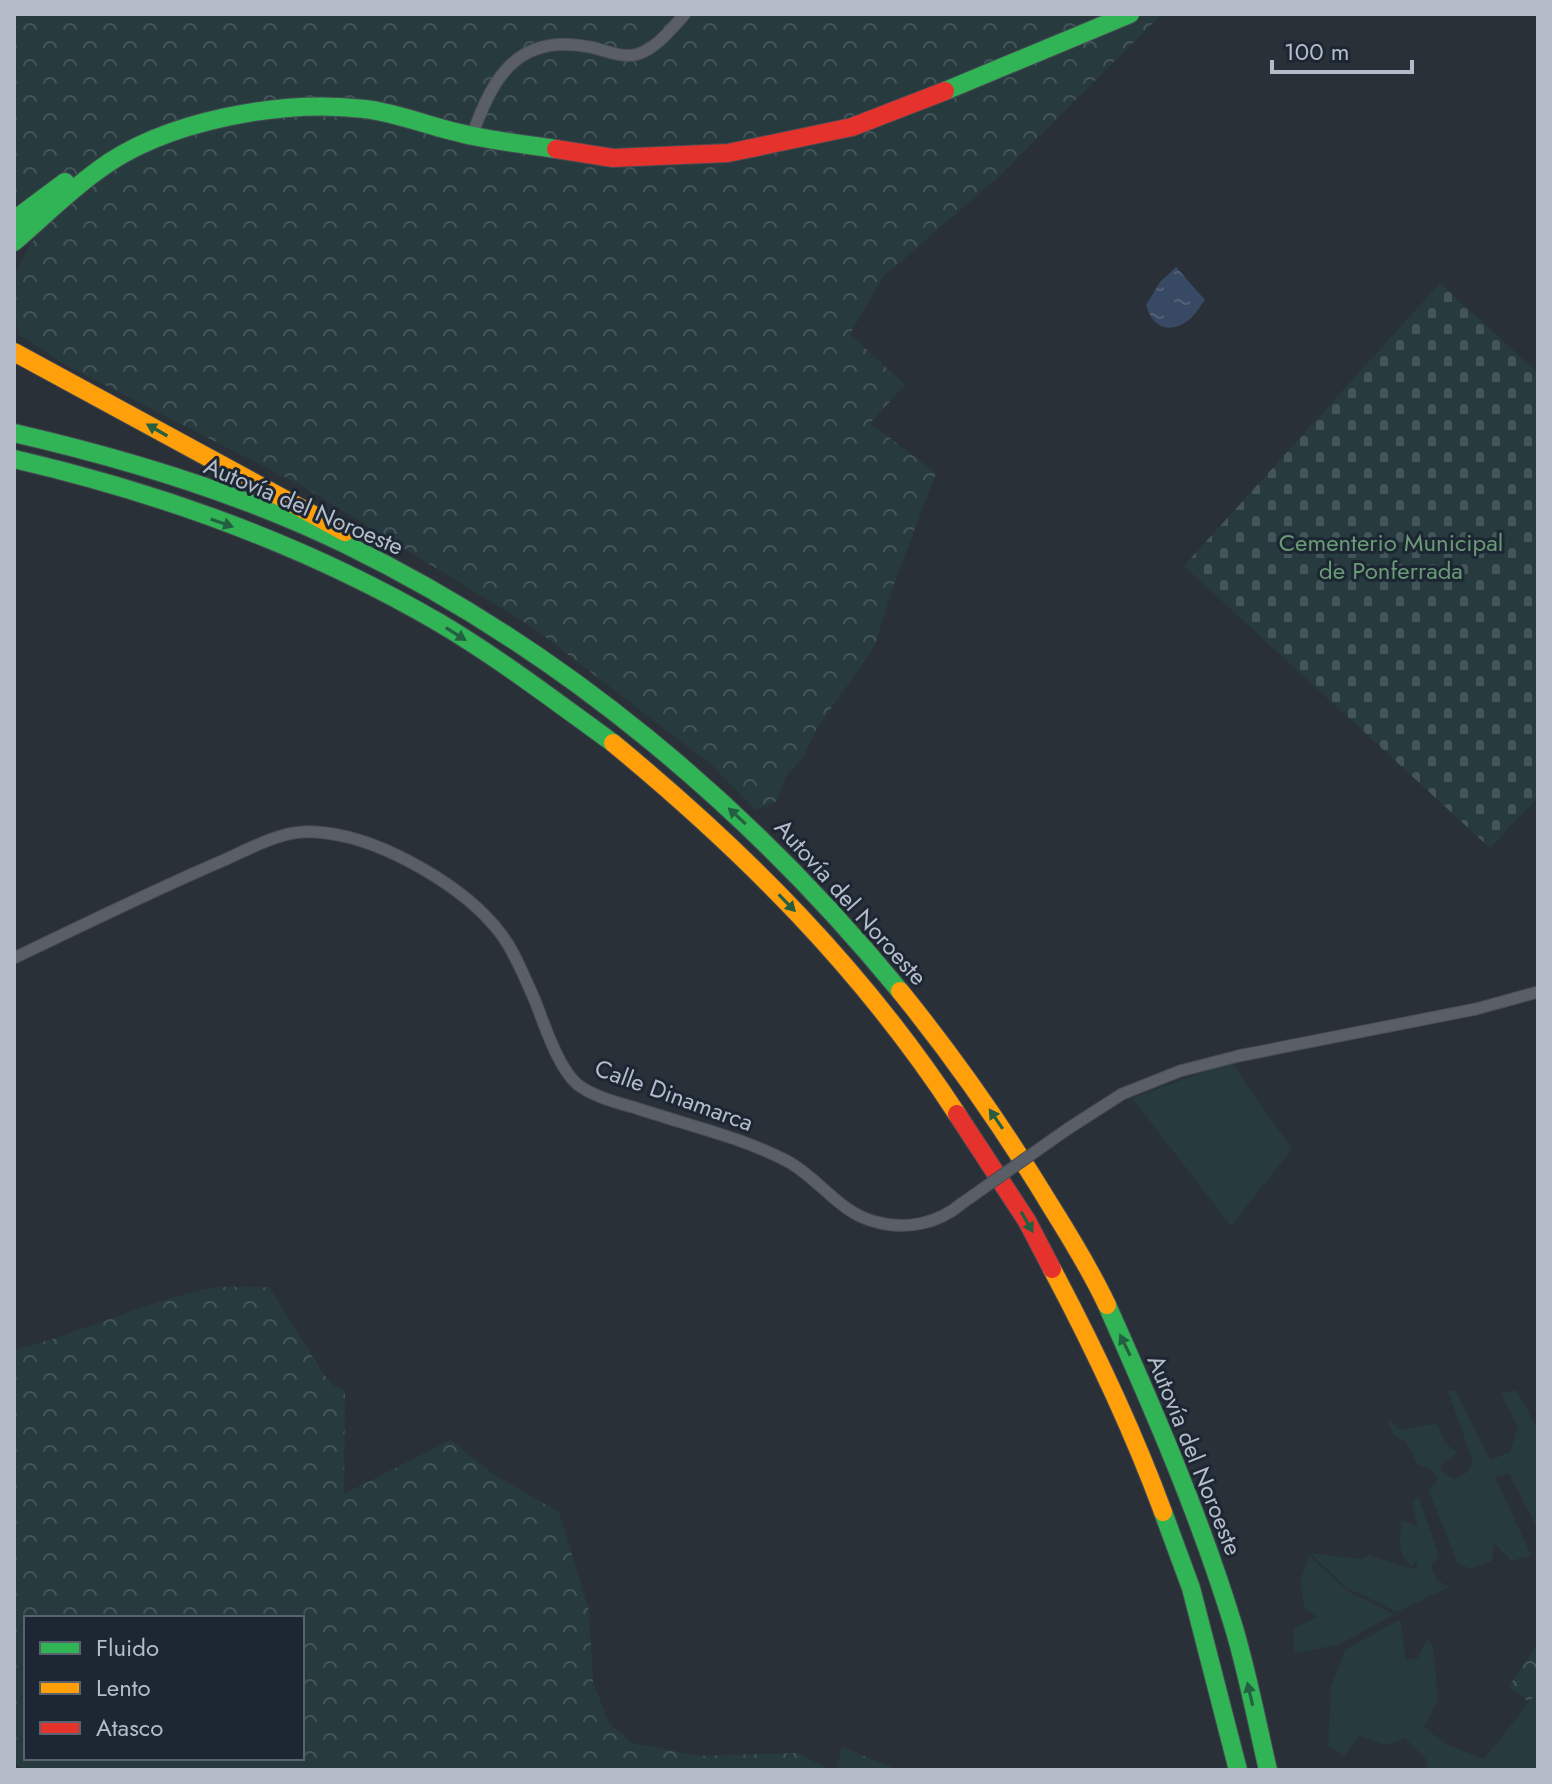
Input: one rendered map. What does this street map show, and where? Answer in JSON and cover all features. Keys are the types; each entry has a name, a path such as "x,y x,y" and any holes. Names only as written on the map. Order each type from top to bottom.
{"highway":[{"path":"14,242 99,169 141,146 184,129 246,112 312,107 367,109 472,136 613,158 728,153 852,127 1008,67 1130,14"},
{"path":"14,220 73,176 99,169"},
{"path":"14,352 460,597 553,656 617,705 647,738"},
{"name":"Autovía del Noroeste","path":"14,433 72,446 167,474 245,502 346,544 457,603 517,640 647,738 726,806 791,868 878,962 967,1075 1084,1260 1152,1401 1195,1510 1235,1632 1268,1770"},
{"name":"Autovía del Noroeste","path":"14,459 100,479 300,551 437,622 503,663 614,744 718,834 792,907 872,995 942,1091 1027,1221 1090,1341 1137,1442 1191,1588 1238,1770"},
{"path":"14,467 175,506"}],"street":[{"path":"472,136 479,115 503,72 520,56 551,43 636,55 650,48 685,14"},
{"name":"Calle Dinamarca","path":"14,958 166,885 270,840 301,832 353,839 391,853 441,881 481,911 502,935 564,1069 578,1084 592,1093 787,1162 856,1215 896,1225 927,1223 948,1214 1122,1094 1180,1071 1238,1056 1476,1009 1538,992"}],"green space":[{"path":"14,14 1162,14 996,179 883,277 850,334 905,385 870,423 936,473 893,587 874,648 817,728 803,757 785,778 777,801 755,810 713,766 532,627 304,487 64,364 19,335 14,301 15,277 25,254 44,226 21,201 14,206"},
{"name":"Cementerio Municipal de Ponferrada","path":"1440,283 1538,373 1538,797 1490,848 1184,566"},
{"path":"1231,1062 1292,1149 1231,1226 1132,1098"},
{"path":"230,1287 269,1287 322,1372 333,1385 345,1390 344,1494 451,1440 493,1474 559,1512 589,1611 593,1682 609,1723 632,1743 698,1756 798,1753 831,1770 27,1770 14,1764 14,1350 182,1295"},
{"path":"1455,1390 1490,1460 1510,1452 1518,1427 1501,1393 1516,1390 1538,1429 1538,1530 1509,1473 1495,1477 1531,1555 1512,1561 1495,1544 1492,1561 1471,1569 1458,1564 1428,1490 1438,1480 1430,1468 1418,1465 1406,1442 1394,1435 1386,1417 1400,1430 1437,1423 1445,1443 1458,1453 1441,1464 1441,1470 1454,1479 1465,1474 1473,1462 1448,1391"},
{"path":"1418,1496 1439,1556 1431,1565 1436,1579 1449,1587 1397,1612 1345,1587 1310,1553 1361,1559 1368,1555 1418,1570 1415,1560 1412,1567 1403,1557 1400,1540 1402,1520 1418,1527 1412,1502"},
{"path":"1309,1555 1347,1591 1394,1614 1340,1644 1294,1654 1294,1628 1317,1617 1305,1609 1300,1582"},
{"path":"1400,1619 1406,1660 1418,1658 1427,1639 1433,1646 1438,1699 1424,1727 1446,1744 1484,1759 1538,1691 1538,1770 1427,1770 1426,1759 1405,1738 1385,1745 1359,1736 1344,1756 1328,1745 1331,1687 1345,1650"},
{"path":"1538,1644 1538,1691 1529,1702 1509,1686"},
{"path":"842,1747 898,1770 836,1770"}],"water":[{"path":"1176,267 1205,300 1189,320 1168,328 1152,319 1146,305 1160,282"}],"traffic: fast":[{"path":"945,91 1130,14"},
{"path":"14,242 86,179 124,153 156,138 226,117 298,107 365,109 472,136 556,149"},
{"path":"14,220 65,182"},
{"path":"14,433 141,466 265,509 345,544 425,586 501,632 575,683 715,796 780,858 900,991"},
{"path":"14,459 178,505 337,569 461,636 613,743"},
{"path":"1107,1305 1175,1464 1221,1586 1244,1663 1268,1770"},
{"path":"1163,1512 1191,1588 1238,1770"}],"traffic: slow":[{"path":"14,352 345,532"},
{"path":"613,743 709,827 799,915 882,1011 957,1114"},
{"path":"900,991 961,1070 1017,1152 1074,1244 1107,1305"},
{"path":"1052,1269 1112,1389 1163,1512"}],"traffic: jam":[{"path":"556,149 613,158 728,153 852,127 945,91"},
{"path":"957,1114 1027,1221 1052,1269"}]}
